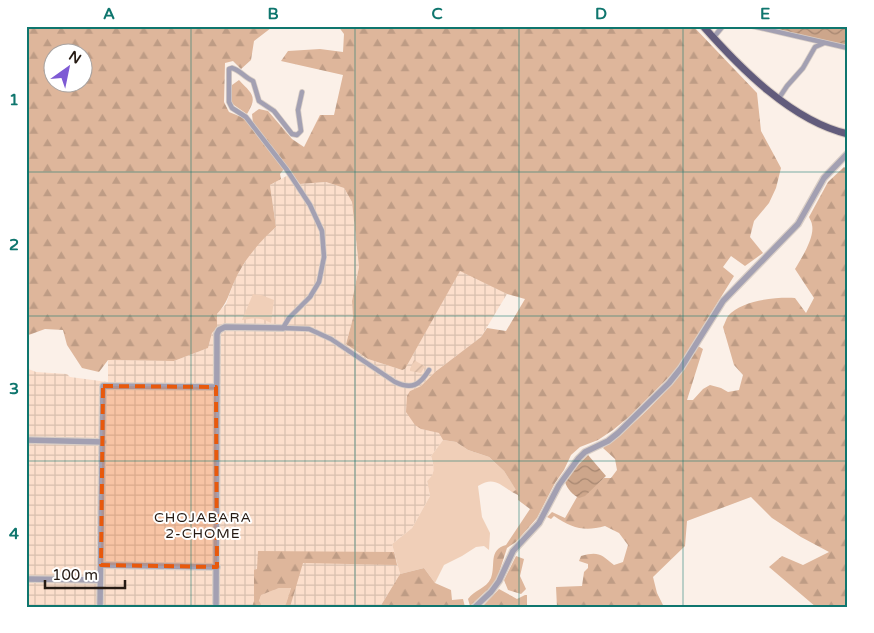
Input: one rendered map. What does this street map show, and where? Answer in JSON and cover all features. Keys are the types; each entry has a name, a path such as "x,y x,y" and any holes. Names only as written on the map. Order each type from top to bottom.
{"main road":[{"path":"703,26 751,76 779,98 806,116 848,134"}],"street":[{"path":"713,38 723,26"},
{"path":"752,26 848,48"},
{"path":"779,98 786,86 803,68 815,47 826,43"},
{"path":"283,328 288,318 310,297 319,282 324,257 322,231 310,205 287,170 246,117 232,108 229,102 229,69 236,69 245,78 253,81 259,101 274,111 292,134 297,135 301,131 298,110 302,92"},
{"path":"475,607 491,592 499,581 514,551 539,523 559,485 578,459 585,452 608,441 618,433 669,383 681,368 723,301 798,224 824,178 848,153"},
{"path":"216,607 216,387 217,334 219,330 225,327 309,329 331,339 403,386 422,381 429,370"},
{"path":"100,607 103,386 216,387"},
{"path":"26,440 102,442"},
{"path":"101,565 217,567"},
{"path":"26,579 100,580"}],"highlighted area":[{"path":"103,386 216,387 217,567 101,565"}],"shaded area":[{"path":"292,173 301,184 326,182 344,188 352,202 359,267 352,301 353,318 346,344 368,359 402,370 405,369 460,270 507,294 481,337 435,372 421,386 410,391 421,429 440,433 443,440 431,456 434,468 432,477 427,481 430,496 412,528 392,544 400,574 380,607 26,607 26,368 36,372 67,374 70,377 108,382 108,360 174,361 208,348 212,333 217,328 217,314 226,304 235,279 255,246 276,227 270,185"},
{"path":"253,294 274,300 271,323 257,318 242,320"},
{"path":"414,360 426,367 421,373 410,371"},
{"path":"443,440 456,442 468,450 489,457 504,471 517,491 512,492 495,482 483,483 478,486 482,517 490,533 489,550 484,546 476,547 444,565 435,583 424,568 400,574 392,544 412,528 430,496 427,481 432,476 434,470 431,456"},
{"path":"291,587 285,607 260,607 261,595 279,588"}],"green space":[{"path":"26,26 280,26 271,28 254,41 251,60 241,69 233,61 225,63 224,102 229,112 244,118 284,169 280,174 281,179 270,185 276,227 253,251 239,272 226,301 217,314 217,328 212,333 208,348 174,361 108,360 99,372 82,368 67,345 63,330 45,329 26,336"},
{"path":"338,26 693,26 757,93 761,131 781,168 776,188 769,203 754,221 750,237 763,253 745,266 731,256 723,267 734,276 676,370 630,416 613,430 598,440 580,447 571,455 537,518 516,542 507,548 496,582 470,606 468,599 473,593 486,585 491,578 497,550 506,545 530,509 518,500 518,495 512,492 516,490 504,471 489,457 468,450 456,442 443,440 439,433 421,429 415,425 406,412 407,396 410,391 421,386 435,372 481,337 487,328 506,331 525,299 507,294 460,271 405,369 402,370 368,359 346,344 353,318 352,301 359,267 352,202 344,188 326,182 300,184 253,124 252,114 259,109 268,111 292,139 304,147 320,115 334,115 343,75 281,61 288,51 320,49 343,52 344,34"},
{"path":"239,80 253,99 247,114 231,103 232,85"},
{"path":"844,167 848,170 848,607 816,607 769,567 782,556 803,565 829,552 772,518 751,497 687,521 685,546 653,577 657,593 664,607 557,607 556,587 582,586 584,572 588,568 588,564 579,561 581,556 599,554 614,565 623,562 628,545 619,533 605,526 584,529 573,526 554,516 551,519 547,517 552,512 565,518 581,490 596,485 604,478 611,478 617,470 615,459 603,448 656,402 689,361 698,346 703,349 687,400 693,400 703,389 710,385 728,392 739,390 743,375 734,365 723,327 728,316 734,311 742,306 759,301 795,298 806,313 814,298 795,269 807,248 811,236 812,224 809,217 828,182"},
{"path":"258,551 394,552 397,565 303,563 290,607 285,607 291,588 279,588 261,595 260,607 252,607 254,601 254,570 257,569"},
{"path":"516,556 524,559 520,576 526,589 521,594 508,590 504,580"},
{"path":"424,568 435,583 451,590 452,600 463,599 465,607 380,607 400,574"},
{"path":"499,589 517,599 527,595 527,607 482,607"}],"water":[{"path":"757,26 848,26 848,47"},
{"path":"588,455 606,476 585,496 579,498 570,492 565,482"}],"district":[{"name":"CHOJABARA 2-CHOME","path":"203,526"}]}
